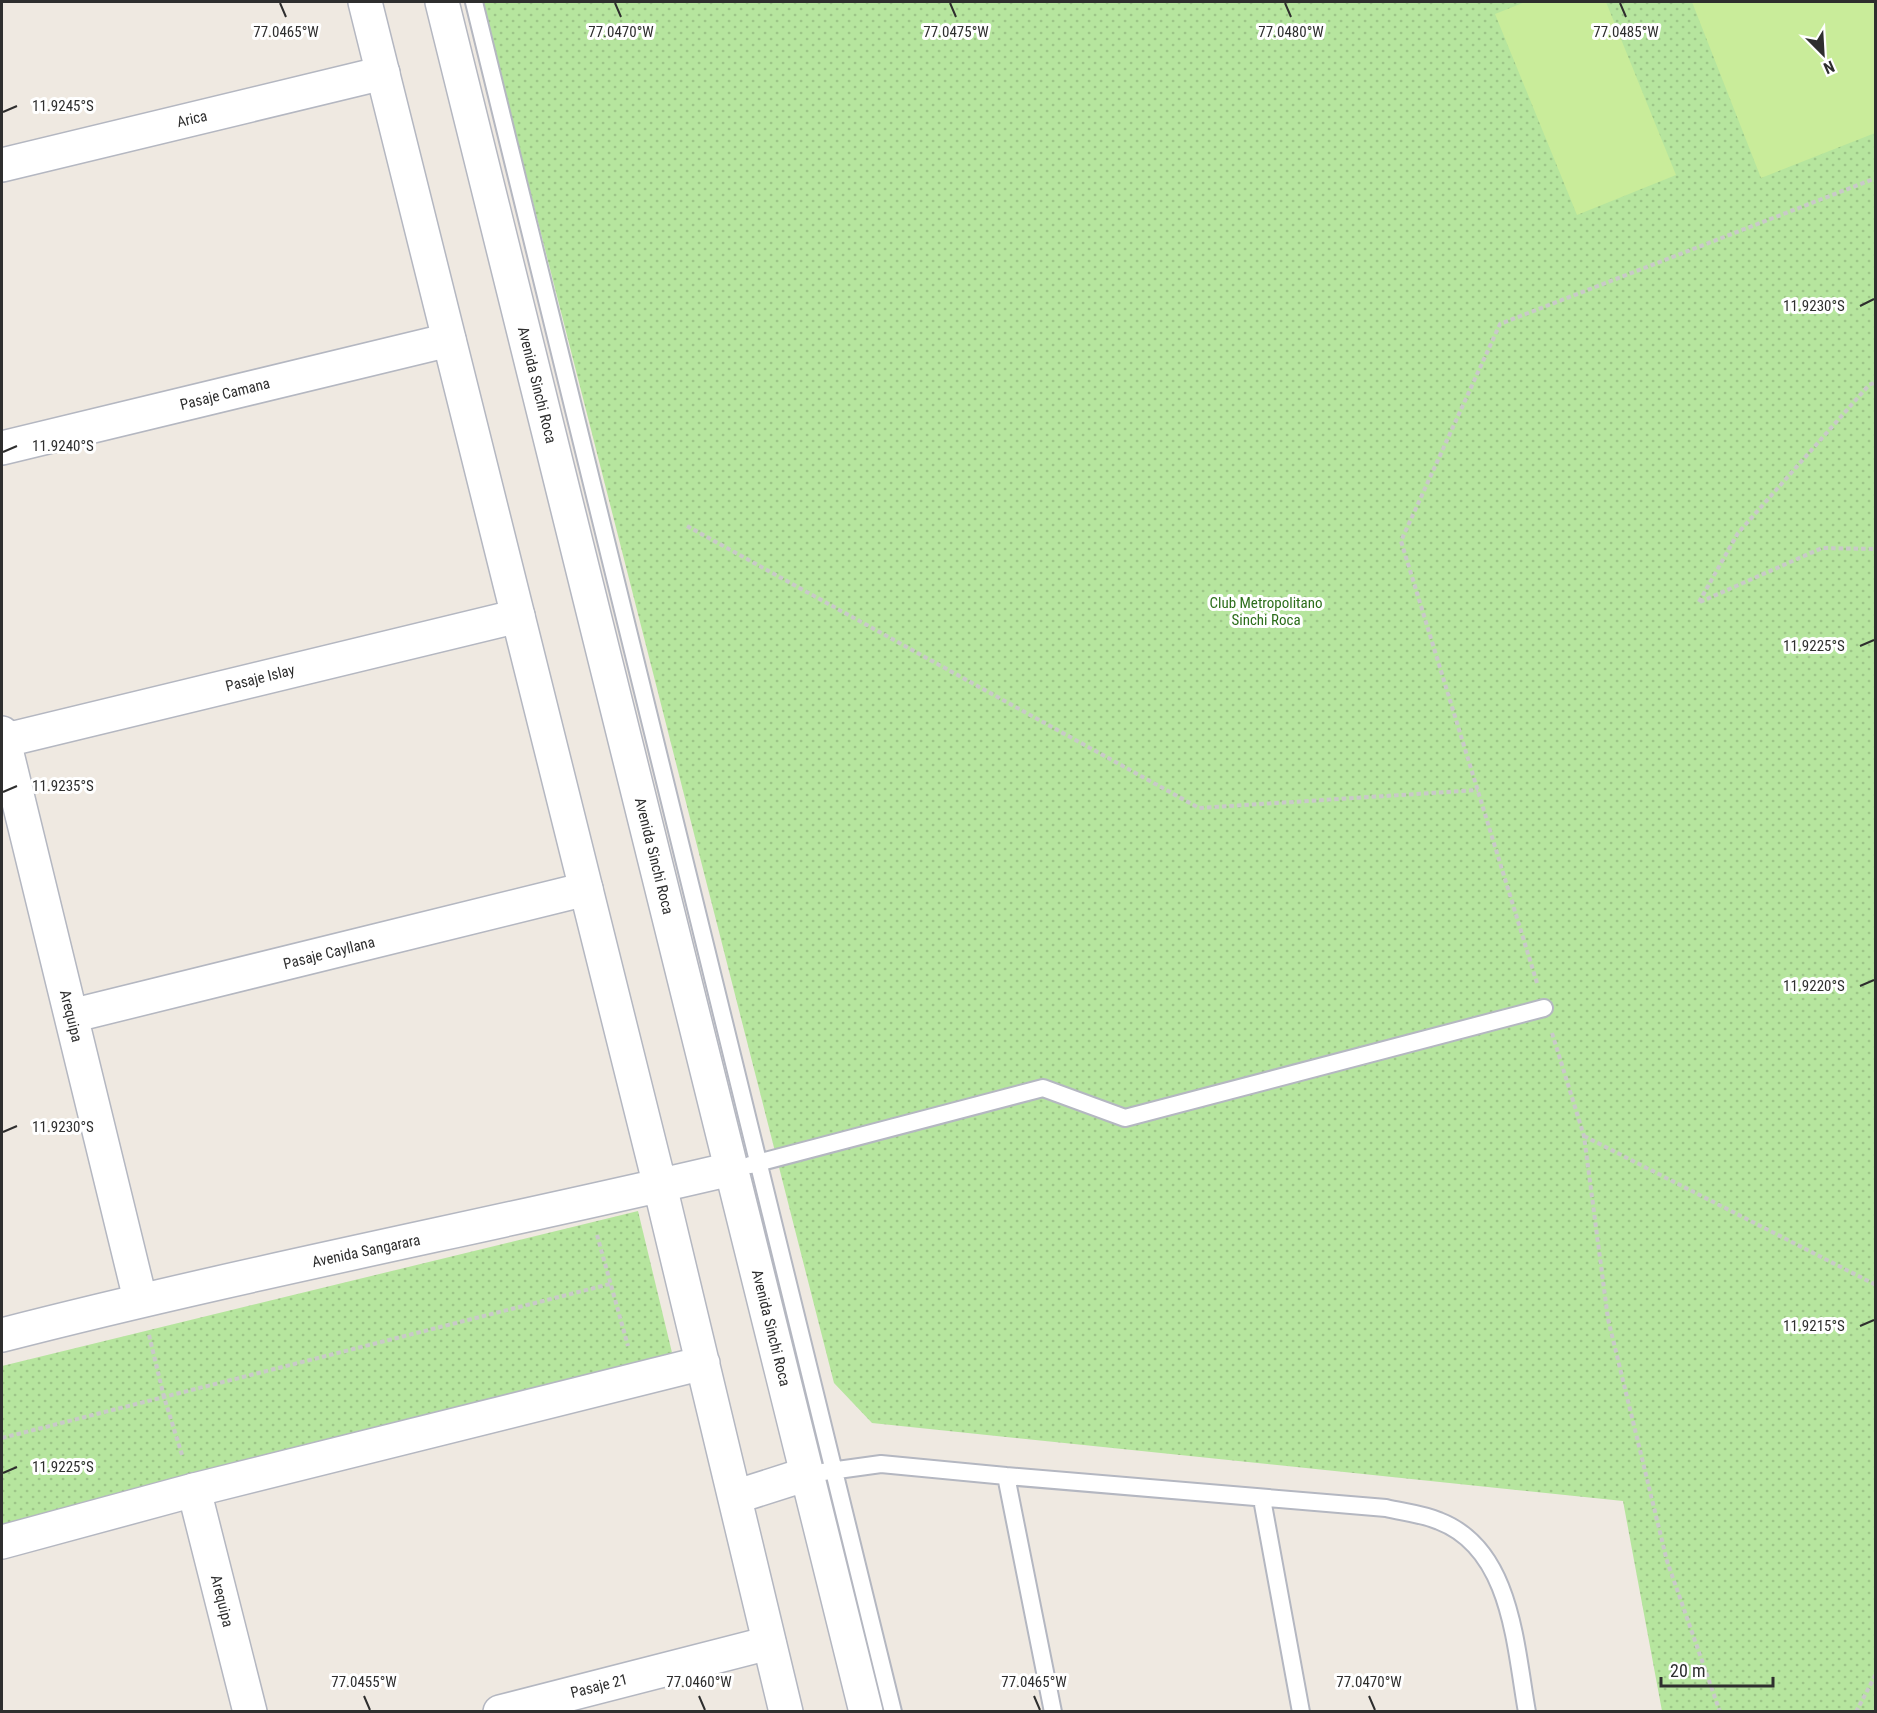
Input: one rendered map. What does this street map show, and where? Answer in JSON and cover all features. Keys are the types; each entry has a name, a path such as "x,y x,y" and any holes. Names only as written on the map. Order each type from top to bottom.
{"street":[{"path":"365,2 660,1186 786,1712"},
{"name":"Avenida Sinchi Roca","path":"441,2 566,441 820,1472 866,1712"},
{"name":"Arica","path":"2,165 383,73"},
{"name":"Pasaje Camana","path":"2,448 449,340"},
{"name":"Pasaje Islay","path":"2,738 518,616"},
{"name":"Arequipa","path":"2,738 140,1299"},
{"name":"Pasaje Cayllana","path":"71,1016 586,889"},
{"name":"Avenida Sangarara","path":"2,1335 140,1299 588,1203 745,1166"},
{"path":"2,1542 194,1490 703,1363"},
{"path":"735,1497 820,1472"},
{"name":"Arequipa","path":"194,1490 250,1712"},
{"name":"Pasaje 21","path":"500,1712 769,1643"}],"lane":[{"path":"474,2 566,441"},
{"path":"745,1166 1043,1088 1125,1118 1544,1008"},
{"path":"893,1712 820,1472 881,1464 1386,1508 1440,1521 1469,1538 1490,1567 1506,1596 1527,1712"},
{"path":"1006,1476 1053,1712"},
{"path":"1262,1499 1301,1712"}],"path":[{"path":"1720,1712 1667,1561 1608,1319 1584,1136 1401,541 1500,324 1875,178"},
{"path":"1875,382 1869,385 1738,533 1700,602 1822,548 1875,549"},
{"path":"687,526 1199,808 1478,790"},
{"path":"1584,1136 1875,1285"},
{"path":"588,1203 637,1379"},
{"path":"2,1438 610,1284"},
{"path":"140,1299 164,1397 194,1490"},
{"path":"1856,1712 1875,1674"}],"green space":[{"name":"Club Metropolitano Sinchi Roca","path":"482,2 1875,2 1875,1711 1662,1711 1623,1501 872,1423 834,1383"},
{"path":"1525,2 1606,2 1676,175 1577,215 1495,14"},
{"path":"1692,2 1875,2 1875,133 1761,178"},
{"path":"638,1211 674,1361 2,1525 2,1366"}]}
